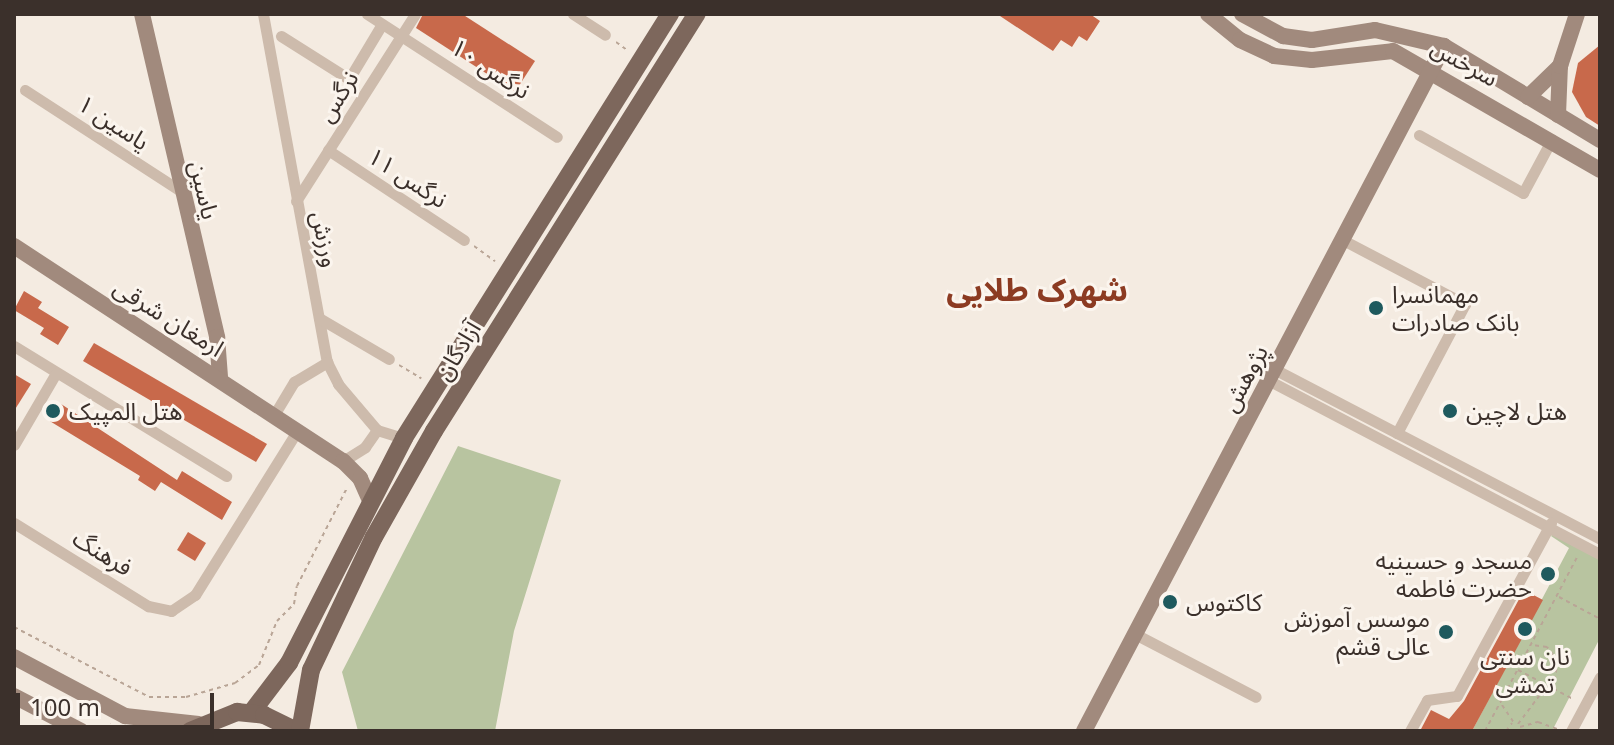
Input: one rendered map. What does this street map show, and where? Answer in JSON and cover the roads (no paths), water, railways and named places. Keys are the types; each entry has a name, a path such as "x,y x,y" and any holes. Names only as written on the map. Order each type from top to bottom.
{"main road":[{"name":"آزادگان","path":"251,713 289,663 404,438 670,14"},
{"name":"آزادگان","path":"299,731 311,670 396,495 697,14"},
{"path":"195,728 224,714 251,713 299,731"}],"street":[{"name":"ورزش","path":"263,14 327,362 338,384 377,430"},
{"name":"نرگس ۱۰","path":"367,14 557,137"},
{"name":"نرگس","path":"296,201 415,14"},
{"path":"573,14 605,35"},
{"name":"سرخس","path":"1208,14 1240,40 1274,56 1312,60 1393,51 1432,69 1600,170"},
{"name":"سرخس","path":"1242,14 1283,36 1312,40 1375,30 1444,46 1600,140"},
{"path":"1558,115 1560,66 1577,14"},
{"name":"یاسین","path":"141,15 179,190 217,337 220,377"},
{"path":"281,36 349,79 382,24"},
{"name":"پژوهش","path":"1084,731 1444,46"},
{"path":"1528,97 1560,66"},
{"name":"یاسین ۱","path":"25,90 179,190"},
{"path":"1419,135 1523,193 1552,139"},
{"name":"نرگس ۱۱","path":"328,150 464,240"},
{"path":"1343,240 1465,304 1397,433"},
{"name":"ارمغان شرقی","path":"14,246 220,377 349,467"},
{"path":"319,318 389,359"},
{"path":"14,346 226,476"},
{"path":"274,415 294,382 327,362"},
{"path":"14,445 18,431 56,373"},
{"path":"1273,376 1397,433 1552,521 1600,554"},
{"path":"1273,376 1552,521 1600,539"},
{"path":"370,500 349,467 377,430 404,438"},
{"name":"فرهنگ","path":"14,523 148,606 171,611 195,595 297,431"},
{"path":"1410,731 1427,700 1457,696 1552,521"},
{"path":"1135,634 1256,697"},
{"path":"14,657 125,716 195,728"},
{"path":"1571,731 1600,677"},
{"path":"14,696 81,731"}],"place":[{"name":"مهمانسرا بانک صادرات","path":"1376,308"},
{"name":"هتل المپیک","path":"53,411"},
{"name":"هتل لاچین","path":"1450,411"},
{"name":"مسجد و حسینیه حضرت فاطمه","path":"1548,574"},
{"name":"کاکتوس","path":"1170,602"},
{"name":"نان سنتی تمشی","path":"1525,629"},
{"name":"موسس آموزش عالی قشم","path":"1446,632"}],"district":[{"name":"شهرک طلایی","path":"1037,289"}]}
